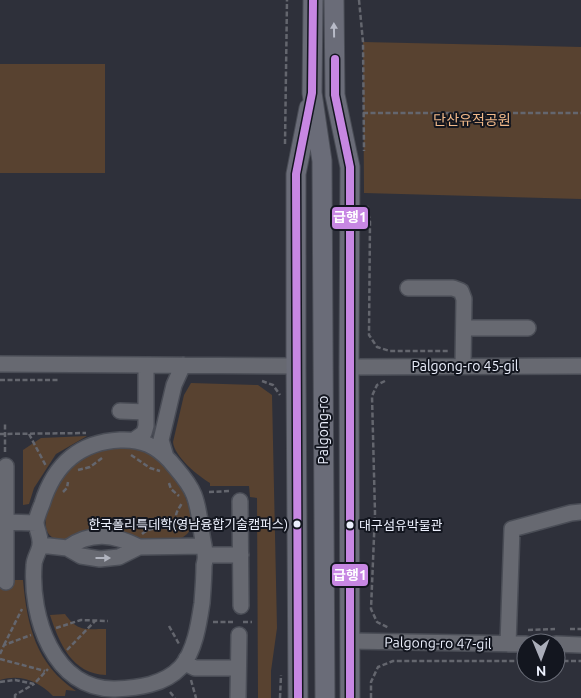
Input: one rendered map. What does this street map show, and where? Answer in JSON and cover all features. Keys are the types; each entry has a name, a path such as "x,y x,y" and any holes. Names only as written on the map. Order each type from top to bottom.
{"main road":[{"path":"313,0 312,93 322,161"},
{"path":"334,0 336,95 350,168 348,367 350,698"},
{"path":"298,698 296,174 312,93"},
{"path":"322,161 336,95"},
{"name":"Palgong-ro","path":"322,161 325,698"}],"street":[{"path":"408,288 453,288 461,292 464,299 463,366"},
{"path":"464,328 528,328"},
{"path":"0,364 296,366"},
{"path":"134,440 145,431 146,365"},
{"path":"166,458 161,440 175,382 183,365"},
{"name":"Palgong-ro 45-gil","path":"348,367 581,366"},
{"path":"120,411 168,410"},
{"path":"134,440 152,446 166,458 178,470 194,496 205,551 200,616 193,643 184,654 174,673 158,682 110,693 75,677 60,664 50,648 38,616 34,586 34,562 40,544 36,523 50,484 61,466 73,455 88,446 100,442 134,440"},
{"path":"6,466 6,582"},
{"path":"239,496 240,606"},
{"path":"508,644 512,529 571,512 581,512"},
{"path":"6,522 36,523"},
{"path":"67,548 81,539 92,537 119,538 241,555"},
{"path":"40,544 67,548 81,556 100,559 119,557 142,540"},
{"path":"238,698 239,635"},
{"name":"Palgong-ro 47-gil","path":"350,642 508,644 516,640"},
{"path":"566,644 581,645"},
{"path":"184,654 189,665 195,668 238,668"}],"path":[{"path":"285,147 287,0"},
{"path":"359,0 363,42 364,158"},
{"path":"364,113 581,112"},
{"path":"366,203 370,222 369,335 376,347 390,350 449,351"},
{"path":"389,628 377,622 370,609 375,513 372,396 377,385 390,379"},
{"path":"0,380 67,380"},
{"path":"257,380 274,385 280,397"},
{"path":"6,424 6,466"},
{"path":"0,434 94,433"},
{"path":"29,434 48,470"},
{"path":"126,453 150,468 165,474"},
{"path":"74,471 90,467 105,456"},
{"path":"168,478 171,489"},
{"path":"60,494 67,488 68,479"},
{"path":"207,487 209,492 239,496"},
{"path":"178,509 187,506"},
{"path":"0,654 23,609"},
{"path":"63,654 96,620"},
{"path":"52,630 78,621 108,621"},
{"path":"208,622 252,622"},
{"path":"169,626 184,654"},
{"path":"552,633 581,629"},
{"path":"4,645 35,634"},
{"path":"0,659 45,671"},
{"path":"372,698 372,682 378,667 393,661 515,661"},
{"path":"566,661 581,661"},
{"path":"15,698 15,694 34,684 51,666"},
{"path":"190,677 196,698"},
{"path":"0,682 14,680 34,684"}],"green space":[{"name":"단산유적공원","path":"363,42 581,47 581,199 364,193"},
{"path":"0,64 105,64 105,173 0,173"},
{"path":"191,383 258,385 272,395 277,628 271,671 271,698 258,698 257,498 250,497 249,486 210,486 210,483 193,471 174,447 173,442 184,395"},
{"path":"87,436 56,454 34,488 29,504 23,505 23,450 41,438"},
{"path":"110,447 131,448 151,455 172,473 183,492 191,517 190,530 187,534 174,541 63,540 52,537 47,530 48,507 66,472 81,459"},
{"path":"14,580 23,580 27,613 36,643 43,656 51,669 76,691 66,690 65,696 53,696 41,686 29,680 8,678 0,680 0,582 9,584"},
{"path":"65,614 78,627 106,629 106,675 84,669 69,655 58,636 50,615"}],"transit line":[{"name":"급행1","path":"298,698 296,174 312,93 313,0"},
{"name":"급행1","path":"335,59 335,95 350,167 350,698"}],"place":[{"name":"한국폴리특데학(영남융합기술캠퍼스)","path":"297,524"},
{"name":"대구섬유박물관","path":"350,525"}]}
